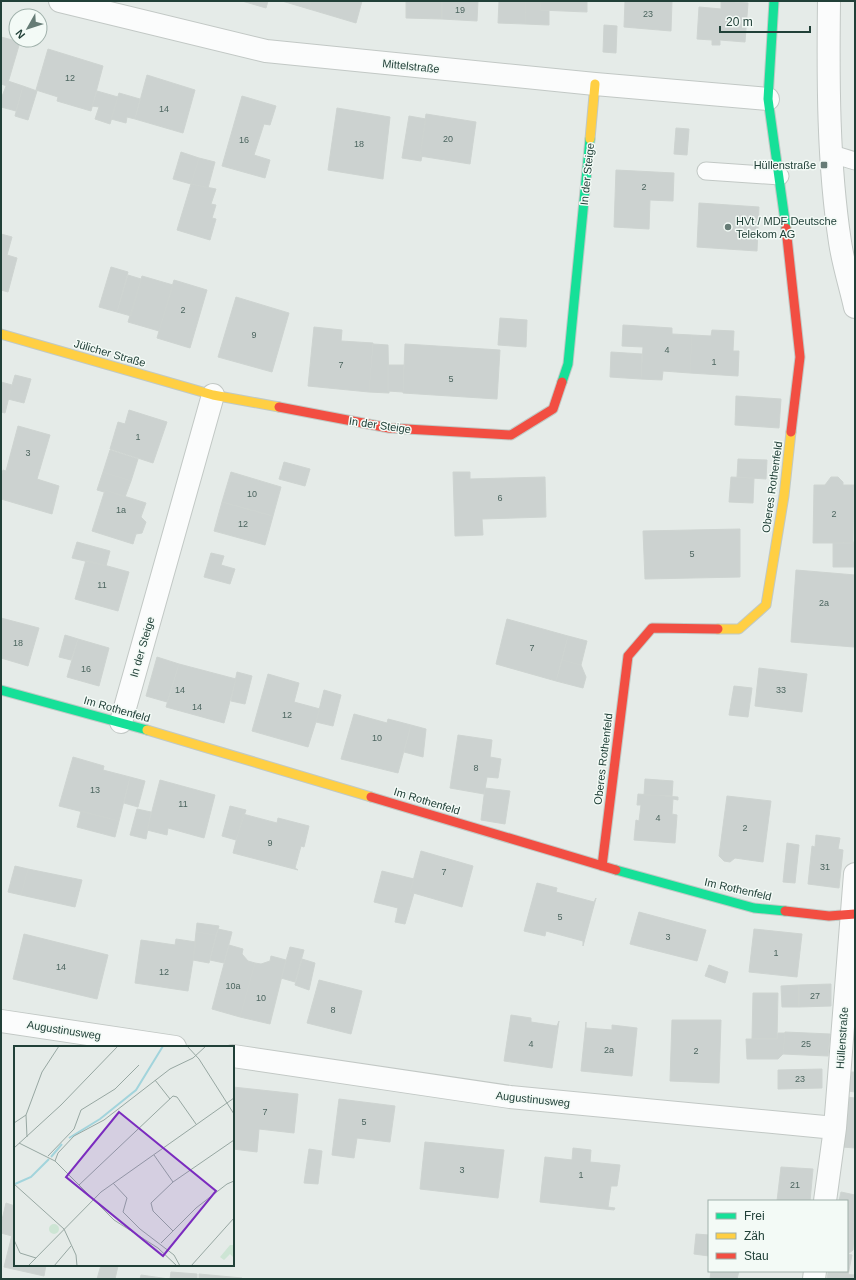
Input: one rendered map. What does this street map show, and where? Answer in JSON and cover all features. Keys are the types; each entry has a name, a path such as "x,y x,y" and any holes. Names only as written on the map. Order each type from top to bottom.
{"street":[{"name":"Mittelstraße","path":"60,1 266,51 595,84 768,99"},
{"name":"Oberes Rothenfeld","path":"602,866 628,656 652,628 740,629 766,605 784,496 800,357 780,176 768,99 774,1"},
{"path":"829,1 828,93 832,154 840,242 855,307"},
{"name":"In der Steige","path":"121,722 213,395 389,428 511,435 553,409 568,364 595,84"},
{"name":"Jülicher Straße","path":"1,334 213,395"},
{"name":"Im Rothenfeld","path":"1,690 121,722 602,866 754,908 829,916 853,914"},
{"name":"Hüllenstraße","path":"825,1200 835,1128 855,874"},
{"name":"Augustinusweg","path":"1,1021 168,1046"},
{"name":"Augustinusweg","path":"234,1056 510,1097 835,1128"}],"lane":[{"path":"832,154 855,162"},
{"path":"706,171 780,176"}],"building":[{"path":"242,1 268,1 266,8"},
{"path":"282,1 311,1 309,9"},
{"path":"311,1 362,1 356,23 309,9"},
{"path":"406,1 442,1 442,19 406,18"},
{"path":"442,1 478,1 477,21 442,19"},
{"path":"499,1 526,1 525,24 498,23"},
{"path":"526,1 541,1 540,10 549,11 549,25 525,24"},
{"path":"541,1 587,1 587,12 540,10"},
{"path":"625,1 672,1 671,31 624,27"},
{"path":"721,1 748,3 745,42 720,40 720,45 712,45 712,40 697,39 699,7 721,9"},
{"path":"604,25 617,26 616,53 603,52"},
{"path":"1,37 8,39 8,48 18,48 7,86 1,84"},
{"path":"48,49 103,66 91,111 57,101 58,97 36,90"},
{"path":"147,75 195,90 183,133 135,119"},
{"path":"8,81 23,86 16,111 1,107 1,99"},
{"path":"23,86 37,91 28,120 15,116"},
{"path":"97,91 118,97 110,124 95,119 99,107 92,106"},
{"path":"119,93 140,99 135,119 127,117 126,123 111,119"},
{"path":"242,96 276,106 270,125 264,124 254,155 270,160 265,178 222,166"},
{"path":"337,108 390,117 383,179 328,170"},
{"path":"426,114 476,122 470,164 420,156"},
{"path":"409,116 426,119 420,156 422,156 421,161 402,158"},
{"path":"676,128 689,129 687,155 674,154"},
{"path":"181,152 199,158 191,184 173,179"},
{"path":"199,158 215,162 208,188 191,184"},
{"path":"616,170 674,173 673,201 650,200 649,229 614,227"},
{"path":"191,184 216,189 211,204 216,205 212,218 216,219 210,240 177,230"},
{"name":"HVt / MDF Deutsche Telekom AG","path":"699,203 759,207 757,251 697,247"},
{"path":"1,234 12,237 7,255 17,258 8,292 1,290"},
{"path":"111,267 128,272 117,312 99,307"},
{"path":"128,275 141,279 131,316 117,312"},
{"path":"142,276 173,285 159,331 128,322"},
{"path":"174,280 207,290 190,348 157,338"},
{"path":"236,297 289,313 272,372 218,357"},
{"path":"500,318 527,320 526,347 498,345"},
{"path":"623,325 672,328 672,334 692,335 690,373 663,371 662,380 641,379 643,347 622,346"},
{"path":"314,327 342,330 341,341 373,343 369,392 308,386"},
{"path":"712,330 734,331 733,351 739,351 738,376 690,373 692,335 711,336"},
{"path":"373,344 388,345 389,393 369,392"},
{"path":"405,344 500,350 497,399 403,393"},
{"path":"611,352 642,354 641,379 610,377"},
{"path":"388,365 404,365 403,392 388,391"},
{"path":"15,375 31,379 24,403 8,399"},
{"path":"1,382 12,385 5,413 1,412"},
{"path":"736,396 781,399 779,428 735,425"},
{"path":"129,410 167,422 153,463 110,449 118,422 125,424"},
{"path":"18,426 50,435 37,479 59,486 52,514 1,499 1,477 3,470 6,471"},
{"path":"110,450 138,459 131,481 103,472"},
{"path":"738,459 767,460 766,479 737,477"},
{"path":"284,462 310,469 305,486 279,479"},
{"path":"103,472 131,481 125,497 105,490 104,492 97,490"},
{"path":"231,472 281,487 273,516 222,502"},
{"path":"453,472 470,472 470,479 545,477 546,517 482,519 483,535 455,536"},
{"path":"731,477 754,478 753,503 729,502"},
{"path":"831,477 838,477 843,482 843,485 854,485 853,543 813,543 814,485 825,485"},
{"path":"105,490 146,503 141,517 146,522 142,533 136,534 133,544 92,531"},
{"path":"222,502 273,516 265,545 214,531"},
{"path":"740,529 740,577 645,579 643,531"},
{"path":"77,542 110,551 106,566 72,558"},
{"path":"854,542 855,567 833,567 833,543"},
{"path":"211,553 224,556 221,565 235,569 230,584 204,577"},
{"path":"86,560 129,572 118,611 75,599"},
{"path":"796,570 855,575 854,647 791,642"},
{"path":"1,618 39,628 28,666 1,658"},
{"path":"507,619 568,636 556,681 496,664"},
{"path":"65,635 78,639 71,660 59,657"},
{"path":"568,636 587,641 581,665 562,660"},
{"path":"78,639 109,648 99,686 67,677"},
{"path":"157,657 179,664 167,702 146,696"},
{"path":"562,660 581,665 586,677 583,688 556,681"},
{"path":"179,664 236,679 224,723 166,707"},
{"path":"759,668 807,674 802,712 755,706"},
{"path":"237,672 252,676 245,704 231,701"},
{"path":"268,674 299,683 294,702 320,709 308,747 252,731"},
{"path":"734,686 752,688 748,717 729,715"},
{"path":"324,690 341,695 333,726 316,722"},
{"path":"354,714 387,723 388,719 411,725 398,773 341,759"},
{"path":"411,725 426,729 423,757 404,752"},
{"path":"458,735 492,740 490,757 501,759 498,778 487,777 484,794 450,788"},
{"path":"73,757 104,766 103,770 130,777 119,821 59,806"},
{"path":"130,777 145,781 138,807 124,803"},
{"path":"645,779 673,781 672,796 644,795"},
{"path":"160,780 215,795 204,838 168,828 167,835 147,830"},
{"path":"485,788 510,791 505,824 481,820"},
{"path":"638,794 678,797 678,800 673,799 672,814 677,815 675,843 634,840 636,820 639,821 641,805 637,805"},
{"path":"727,796 771,801 763,862 735,858 730,862 724,861 719,856"},
{"path":"230,806 246,810 236,840 222,836"},
{"path":"137,809 151,812 146,839 130,835"},
{"path":"81,811 119,821 115,837 77,827"},
{"path":"243,814 277,823 278,818 309,826 304,847 301,846 295,868 298,870 233,853"},
{"path":"816,835 840,838 838,849 843,850 839,888 808,884 812,846 815,847"},
{"path":"787,843 799,845 795,883 783,882"},
{"path":"421,851 473,866 462,907 410,892"},
{"path":"15,866 28,869 21,895 8,892"},
{"path":"28,869 82,880 75,907 21,895"},
{"path":"382,871 414,879 410,892 414,893 405,924 395,922 398,908 374,902"},
{"path":"537,883 557,888 556,892 594,902 596,898 583,946 583,941 546,931 545,936 524,931"},
{"path":"639,912 706,930 697,961 630,944"},
{"path":"197,923 219,926 216,935 196,932"},
{"path":"218,929 232,932 224,963 210,960"},
{"path":"754,929 802,934 797,977 749,972"},
{"path":"196,932 216,935 209,963 193,960"},
{"path":"24,934 108,955 97,999 13,979"},
{"path":"176,939 196,942 188,991 135,983 141,940 175,945"},
{"path":"229,945 243,949 242,954 248,961 255,963 240,1017 212,1009"},
{"path":"290,947 304,950 295,982 281,978"},
{"path":"271,956 286,960 270,1024 240,1017 255,963 261,964 270,961"},
{"path":"302,959 315,963 309,990 295,985"},
{"path":"709,965 728,972 725,983 705,976"},
{"path":"319,980 362,991 351,1034 307,1023"},
{"path":"831,984 831,1006 799,1007 799,985"},
{"path":"799,985 799,1007 782,1007 781,986"},
{"path":"753,993 778,993 777,1039 752,1039"},
{"path":"511,1015 531,1018 531,1022 557,1026 559,1021 552,1068 504,1061"},
{"path":"672,1020 721,1020 719,1083 670,1081"},
{"path":"586,1022 586,1028 612,1030 612,1025 637,1028 632,1076 581,1071"},
{"path":"785,1032 830,1034 828,1056 783,1054"},
{"path":"778,1033 785,1033 783,1054 778,1059 747,1059 746,1039 777,1039"},
{"path":"822,1069 822,1088 778,1089 778,1070"},
{"path":"849,1072 855,1072 855,1092 848,1091"},
{"path":"234,1087 298,1094 294,1133 259,1129 257,1152 234,1149"},
{"path":"847,1097 855,1098 855,1148 842,1147"},
{"path":"339,1099 395,1106 390,1142 357,1138 354,1158 332,1155"},
{"path":"425,1142 504,1150 498,1198 420,1189"},
{"path":"573,1148 591,1150 590,1162 620,1165 617,1186 611,1186 608,1207 615,1208 614,1210 540,1202 545,1157 572,1160"},
{"path":"309,1149 322,1151 318,1184 304,1183"},
{"path":"781,1167 813,1169 810,1200 777,1200"},
{"path":"841,1192 855,1195 855,1223 848,1220 848,1200 839,1200"},
{"path":"6,1203 14,1206 14,1227 12,1236 1,1233 1,1224"},
{"path":"848,1220 855,1223 853,1250 848,1254"},
{"path":"14,1227 14,1266 46,1266 44,1276 4,1267"},
{"path":"696,1234 708,1235 708,1256 694,1254"},
{"path":"848,1254 852,1255 848,1275 828,1273 848,1272"},
{"path":"101,1266 118,1266 115,1279 97,1279"},
{"path":"171,1272 197,1274 197,1279 170,1279"},
{"path":"711,1272 739,1272 737,1279 710,1279"},
{"path":"828,1273 855,1275 855,1279 827,1279"},
{"path":"199,1274 242,1278 242,1279 199,1279"},
{"path":"141,1275 169,1279 140,1279"}],"traffic: fast":[{"path":"774,1 768,99 786,228"},
{"path":"562,382 568,364 590,139"},
{"path":"1,690 147,730"},
{"path":"616,870 754,908 785,911"}],"traffic: slow":[{"path":"590,139 595,84"},
{"path":"1,334 213,395 279,407"},
{"path":"718,629 739,629 766,605 784,496 791,432"},
{"path":"147,730 371,797"}],"traffic: jam":[{"path":"786,228 800,357 791,432"},
{"path":"279,407 389,428 511,435 553,409 562,382"},
{"path":"602,866 628,656 652,628 718,629"},
{"path":"371,797 616,870"},
{"path":"785,911 829,916 855,914"}],"place":[{"name":"Hüllenstraße","path":"824,165"},
{"name":"HVt / MDF Deutsche Telekom AG","path":"728,227"}]}
